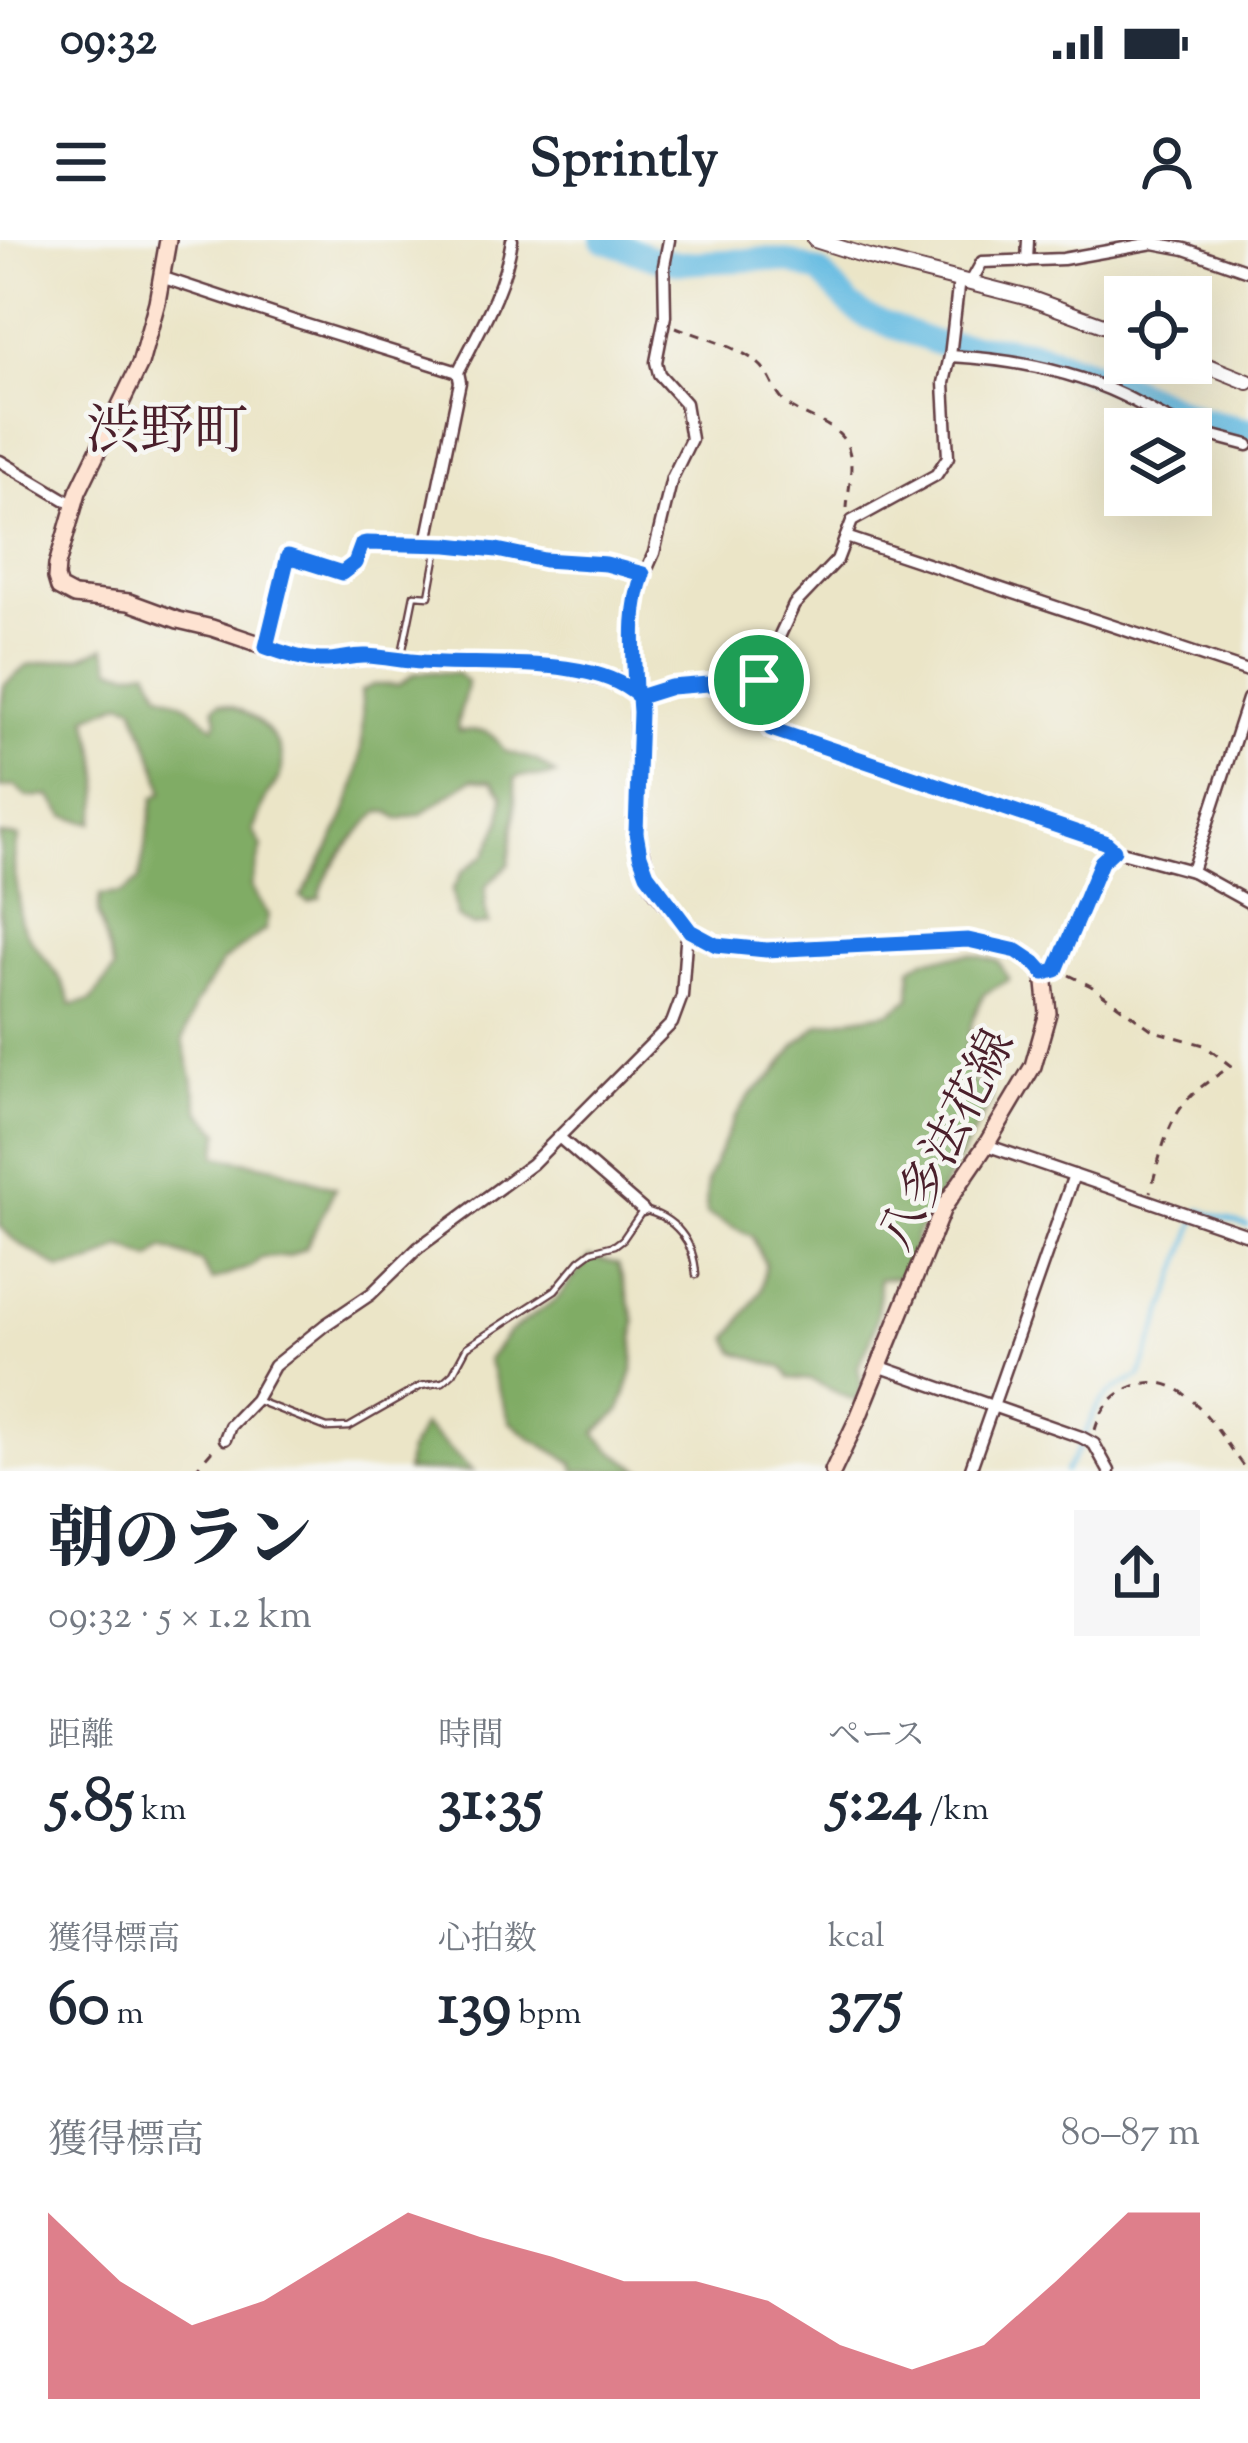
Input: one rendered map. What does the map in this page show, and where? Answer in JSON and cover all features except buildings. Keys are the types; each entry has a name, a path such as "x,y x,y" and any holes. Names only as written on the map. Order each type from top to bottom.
{"main road":[{"path":"168,240 140,364 74,506 57,565 59,587 74,596 129,602 302,658 512,663 579,671 619,682 637,694 636,833 647,874 690,931 716,945 766,950 968,940 1017,951 1050,971"},
{"name":"八多法花線","path":"833,1471 943,1208 1034,1066 1048,1013 1050,971"}],"street":[{"path":"433,546 428,537 460,382 458,372 492,309 512,240"},
{"path":"815,240 1029,298 1104,325"},
{"path":"1027,261 1028,240"},
{"path":"759,680 794,605 837,560 852,521 906,494 943,468 949,447 943,400 951,349 965,280 982,262 1087,256 1153,243 1186,244 1248,271"},
{"path":"668,246 664,326 656,362 659,374 685,403 691,439 672,478 654,553 637,591 632,638 637,694 759,680"},
{"path":"161,277 458,372"},
{"path":"951,349 1090,383 1144,408"},
{"path":"1212,367 1248,382"},
{"path":"1212,435 1248,445"},
{"path":"0,461 74,506"},
{"path":"846,537 1248,671"},
{"path":"266,647 288,556 342,573 355,563 362,544 433,546"},
{"path":"759,680 774,707 771,729 1105,842 1114,850 1192,871 1248,902"},
{"path":"1192,871 1248,699"},
{"path":"1050,971 1101,862 1114,850"},
{"path":"225,1439 274,1366 371,1294 418,1248 532,1164 672,1022 682,996 690,931"},
{"path":"560,1138 643,1210"},
{"path":"986,1145 1248,1235"},
{"path":"970,1471 1074,1175"},
{"path":"878,1366 1088,1440 1109,1471"}],"lane":[{"path":"433,546 606,564 643,574"},
{"path":"401,660 414,595 429,596 438,556 433,546"},
{"path":"254,1400 337,1429 422,1386 443,1382 466,1347 555,1290 592,1251 623,1239 643,1210 675,1225 689,1243 696,1275"}],"path":[{"path":"664,326 714,341 759,363 790,406 842,437 849,449 847,507 852,521"},
{"path":"1050,971 1091,986 1154,1031 1204,1045 1231,1066 1193,1093 1179,1111 1168,1130 1148,1200"},
{"path":"1088,1440 1110,1400 1124,1389 1163,1382 1192,1400 1247,1471"},
{"path":"194,1471 225,1439"}],"green space":[{"path":"105,647 112,668 148,669 160,692 188,705 214,727 214,707 220,703 244,712 267,730 281,752 279,778 253,831 262,847 251,887 268,915 265,930 223,961 195,1005 183,1040 200,1111 220,1132 216,1156 276,1167 335,1188 306,1248 289,1256 261,1258 251,1267 212,1281 201,1262 164,1248 151,1259 122,1247 92,1263 60,1269 0,1226 0,835 19,837 14,872 20,919 27,933 62,982 71,1005 91,1001 114,970 98,913 100,895 122,893 139,880 154,798 163,792 134,706 122,702 87,717 100,783 93,823 65,816 50,796 27,797 15,786 0,788 4,685 28,665 81,657"},
{"path":"414,674 458,674 467,682 458,731 485,732 504,751 536,760 556,775 515,778 509,864 486,886 489,924 473,926 457,917 452,890 463,871 486,854 501,821 503,795 492,781 472,779 421,814 399,819 379,812 334,864 320,898 308,902 301,897 330,847 357,775 361,691 373,685 399,685"},
{"path":"971,954 998,961 1009,980 984,994 964,1059 972,1082 988,1084 992,1100 916,1236 907,1276 879,1279 875,1324 858,1366 862,1388 855,1401 735,1352 729,1338 761,1290 765,1264 752,1236 706,1214 707,1180 734,1119 751,1094 820,1024 891,1012 910,998 911,968 925,959"},
{"path":"590,1257 618,1264 635,1321 633,1371 620,1411 595,1433 643,1471 575,1471 573,1463 510,1422 488,1360 508,1333 557,1299"},
{"path":"423,1425 473,1471 406,1471 408,1453"}],"waterway":[{"path":"603,240 680,263 791,262 820,273 865,316 936,343 1035,352 1200,418 1248,430"},
{"path":"1065,1471 1098,1406 1120,1386 1140,1377 1200,1210 1248,1226"}],"district":[{"name":"渋野町","path":"167,429"}],"route":[{"path":"759,680 671,687 639,697 619,682 579,671 361,656 322,661 266,647 288,556 342,573 355,563 362,544 448,545 606,564 643,574 632,638 635,692 639,697 640,712 636,833 647,874 690,931 716,945 766,950 968,940 1017,951 1044,973 1056,970 1101,862 1114,850 1105,842 771,729 774,707 759,680"}]}
